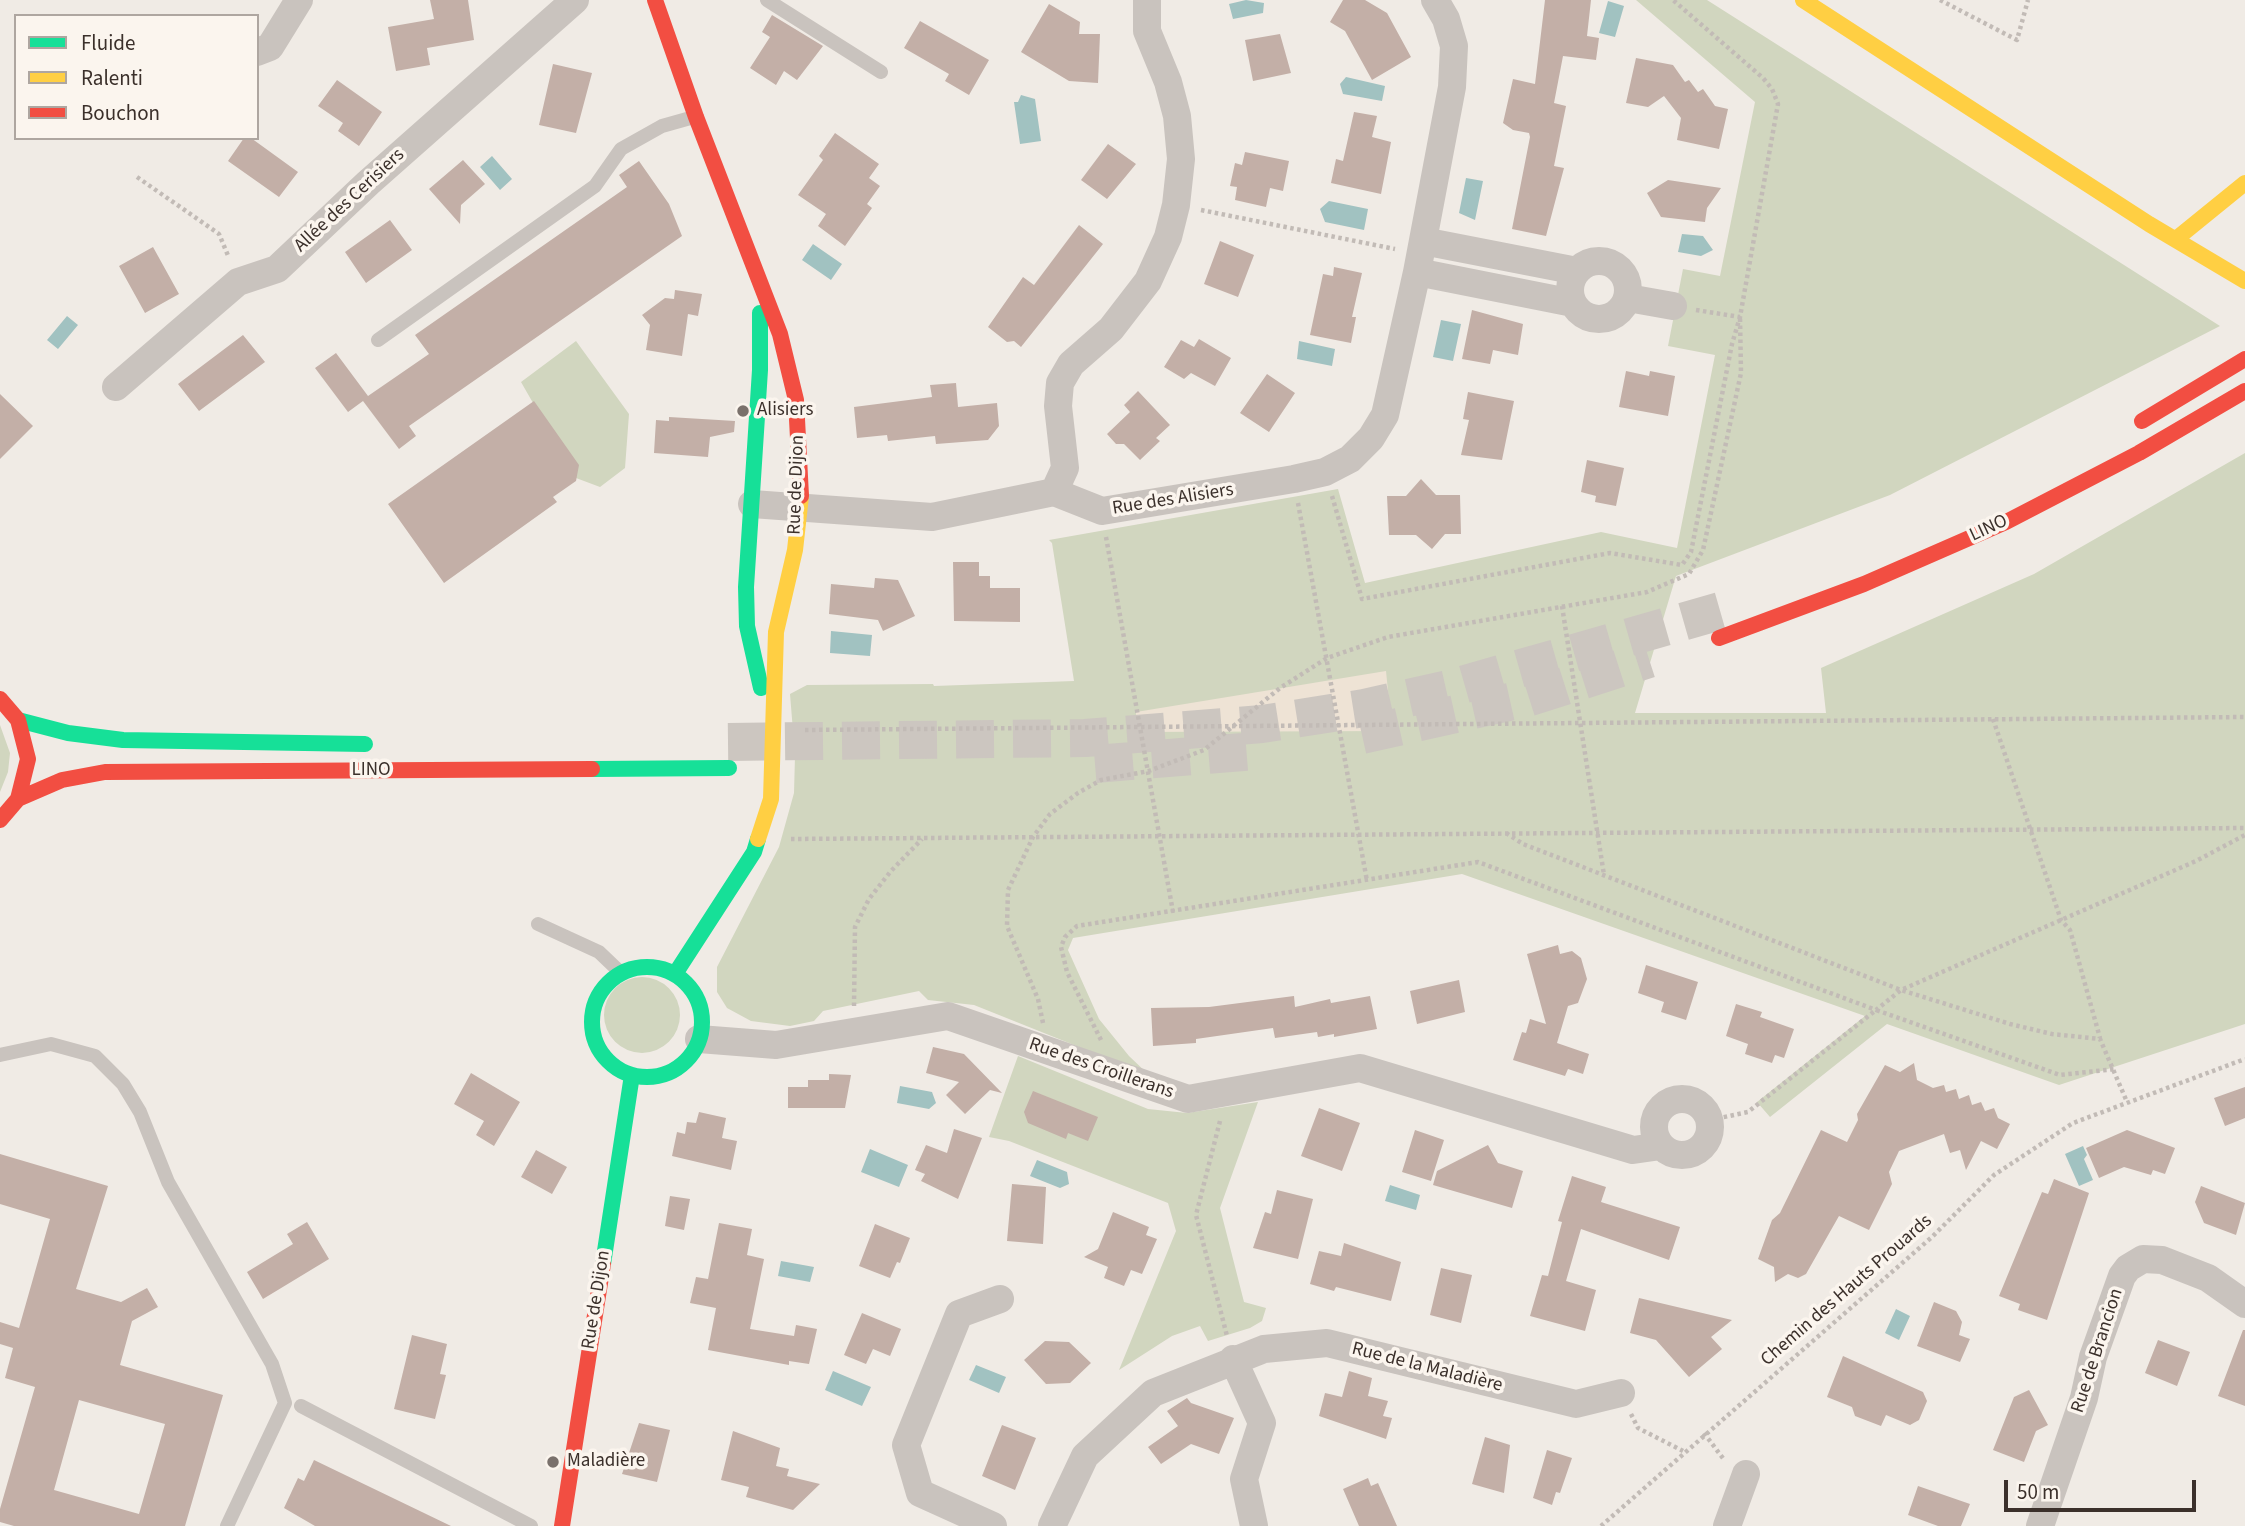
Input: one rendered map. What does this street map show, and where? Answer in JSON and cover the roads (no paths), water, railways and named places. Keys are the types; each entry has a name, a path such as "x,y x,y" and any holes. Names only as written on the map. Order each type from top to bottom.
{"main road":[{"name":"Rue de Dijon","path":"655,0 760,286 770,301 796,400 801,453 801,507 795,550 776,632 772,730 774,771 771,799 758,839 732,889 675,974"},
{"path":"1803,0 2245,281"},
{"path":"2176,239 2245,183"},
{"name":"Rue de Dijon","path":"760,286 760,370 747,560 747,626 772,730"},
{"path":"2130,428 2245,359"},
{"name":"LINO","path":"1719,638 1864,584 2006,522 2139,453 2245,391"},
{"name":"LINO","path":"0,698 18,720 27,746 28,760 18,799"},
{"name":"LINO","path":"18,720 68,733 122,740 388,744"},
{"name":"LINO","path":"0,820 18,799 62,780 105,772 729,768"},
{"path":"638,967 657,967 675,974 689,986 699,1002 702,1021 699,1039 680,1066 657,1075 632,1075 615,1067 602,1054 593,1037 591,1018 596,1000 606,984 621,973 638,967"},
{"name":"Rue de Dijon","path":"562,1526 632,1075"}],"street":[{"path":"259,50 270,47 299,0"},
{"name":"Allée des Cerisiers","path":"116,387 238,282 277,269 368,183 575,0"},
{"path":"752,504 932,516 1054,492 1065,468 1058,406 1060,383 1071,364 1111,329 1148,281 1168,237 1176,205 1181,159 1177,116 1168,82 1147,31 1147,0"},
{"name":"Rue des Alisiers","path":"1054,492 1102,511 1325,472 1362,450 1385,415 1420,256 1455,60 1451,33 1435,0"},
{"path":"1420,256 1577,271 1594,262 1613,264 1626,278 1628,298 1618,313 1600,320 1581,314 1573,303 1570,289 1577,271"},
{"path":"1420,256 1573,303"},
{"path":"1628,298 1672,306"},
{"name":"Rue des Croillerans","path":"699,1039 776,1045 948,1016 1188,1099 1360,1068 1633,1150 1661,1146 1678,1155 1696,1152 1708,1138 1710,1120 1706,1111 1692,1100 1682,1098 1665,1105 1655,1120 1654,1129 1661,1146"},
{"name":"Rue de Brancion","path":"2040,1526 2084,1398 2093,1357 2122,1276 2128,1268 2143,1259 2162,1259 2208,1278 2245,1304"},
{"path":"993,1526 920,1493 906,1444 959,1314 1000,1299"},
{"name":"Rue de la Maladière","path":"1052,1526 1085,1456 1153,1393 1233,1359 1264,1349 1326,1343 1576,1404 1621,1393"},
{"path":"1233,1359 1262,1423 1244,1479 1254,1526"},
{"path":"1727,1526 1746,1474"}],"lane":[{"path":"767,0 881,72"},
{"path":"377,340 595,186 621,149 662,126 696,117"},
{"path":"538,924 599,952 621,973"},
{"path":"0,1055 51,1044 94,1056 123,1084 140,1112 168,1182 272,1364 285,1403 227,1526"},
{"path":"301,1406 531,1526"}],"water":[{"path":"1246,0 1264,3 1263,13 1233,19 1229,4"},
{"path":"1608,1 1624,6 1615,37 1599,33"},
{"path":"1346,77 1385,86 1382,101 1343,94 1340,84"},
{"path":"1021,95 1035,99 1041,141 1020,144 1014,102 1018,102"},
{"path":"492,156 512,179 500,190 480,167"},
{"path":"1466,178 1483,181 1475,220 1459,213"},
{"path":"1329,201 1368,209 1364,230 1325,222 1320,209"},
{"path":"1682,234 1703,236 1713,250 1701,256 1678,252"},
{"path":"813,244 842,264 831,280 802,260"},
{"path":"67,316 78,325 58,349 47,340"},
{"path":"1441,320 1461,324 1453,361 1433,357"},
{"path":"1299,341 1335,349 1332,366 1297,359"},
{"path":"831,631 872,635 870,656 830,653"},
{"path":"900,1086 932,1092 936,1103 929,1109 897,1103"},
{"path":"2083,1146 2087,1155 2084,1159 2093,1180 2079,1186 2065,1154"},
{"path":"870,1149 908,1165 899,1187 861,1172"},
{"path":"1037,1160 1067,1172 1069,1184 1060,1188 1030,1176"},
{"path":"1390,1185 1420,1195 1416,1210 1385,1201"},
{"path":"781,1261 814,1267 810,1282 778,1276"},
{"path":"1896,1309 1910,1316 1899,1340 1885,1333"},
{"path":"976,1365 1006,1377 999,1393 969,1380"},
{"path":"833,1371 871,1387 862,1406 825,1390"}],"tunnel":[{"path":"728,742 1085,738 1262,724 1364,708 1448,689 1724,610"},
{"path":"1362,735 1527,698 1649,659"},
{"path":"1095,764 1255,751"}],"place":[{"name":"Alisiers","path":"743,411"},
{"name":"Maladière","path":"553,1462"}]}
